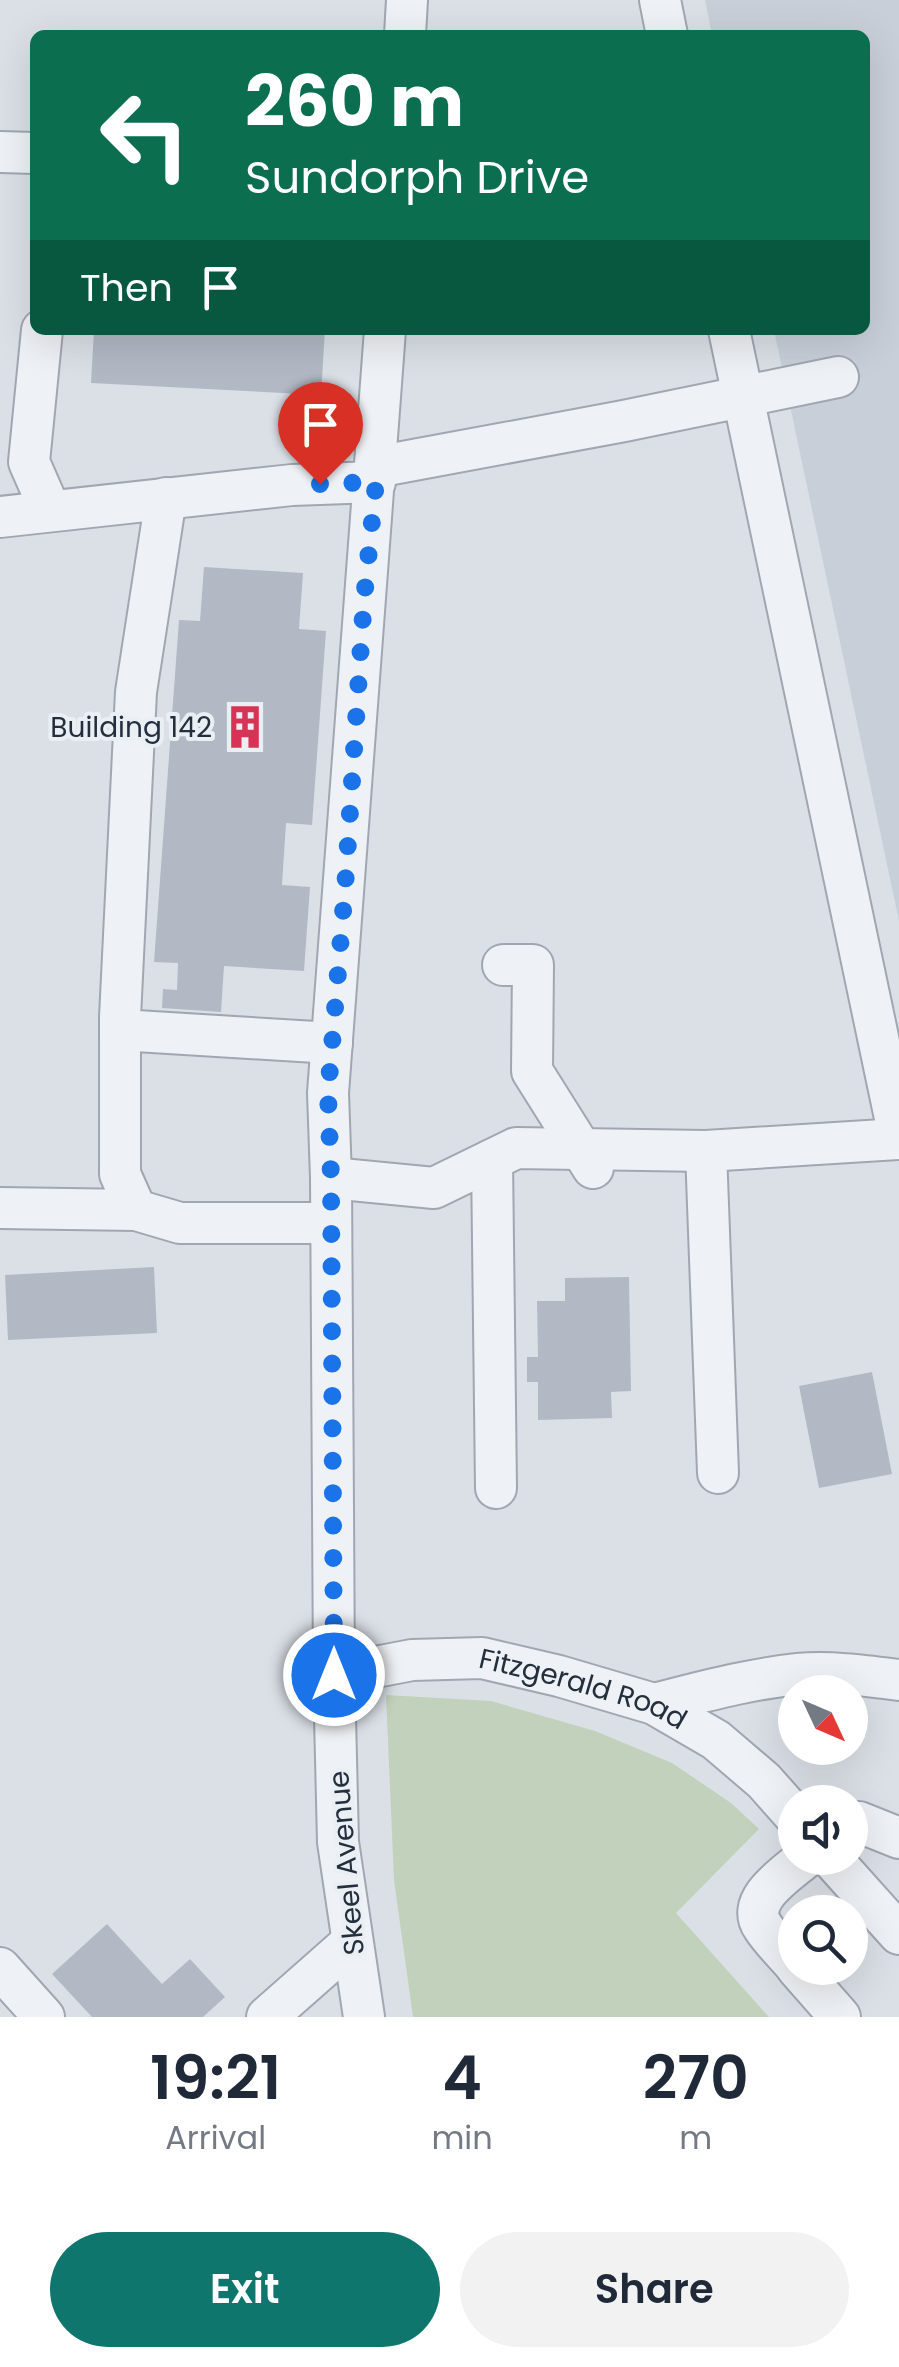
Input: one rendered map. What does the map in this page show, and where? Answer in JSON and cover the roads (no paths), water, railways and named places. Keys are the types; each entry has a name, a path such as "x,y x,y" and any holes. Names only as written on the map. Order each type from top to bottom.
{"street":[{"path":"404,30 407,0"},
{"path":"660,0 666,30"},
{"path":"0,152 30,154"},
{"path":"41,335 16,434 50,510"},
{"name":"Skeel Avenue","path":"364,2017 338,1842 328,1093 385,335"},
{"path":"331,1178 434,1188 516,1148 589,1162 899,1138 730,335"},
{"path":"0,517 376,474 838,376"},
{"path":"136,1210 120,1174 120,1030 136,692 166,498"},
{"path":"503,964 533,965 532,1070 589,1162"},
{"path":"120,1030 332,1042"},
{"path":"706,1151 718,1473"},
{"path":"492,1160 496,1488"},
{"path":"0,1208 136,1210 180,1223 331,1223"},
{"name":"Fitzgerald Road","path":"334,1675 412,1660 482,1658 559,1676 654,1704 716,1740 778,1797"},
{"path":"654,1704 732,1684 802,1674 899,1680"},
{"path":"868,1825 899,1838"},
{"path":"778,1945 760,1924 758,1908 768,1890 785,1875"},
{"path":"847,1875 899,1934"},
{"path":"267,2017 352,1942"},
{"path":"0,1968 44,2017"},
{"path":"812,1985 840,2017"}],"place":[{"name":"Building 142","path":"245,727"}]}
